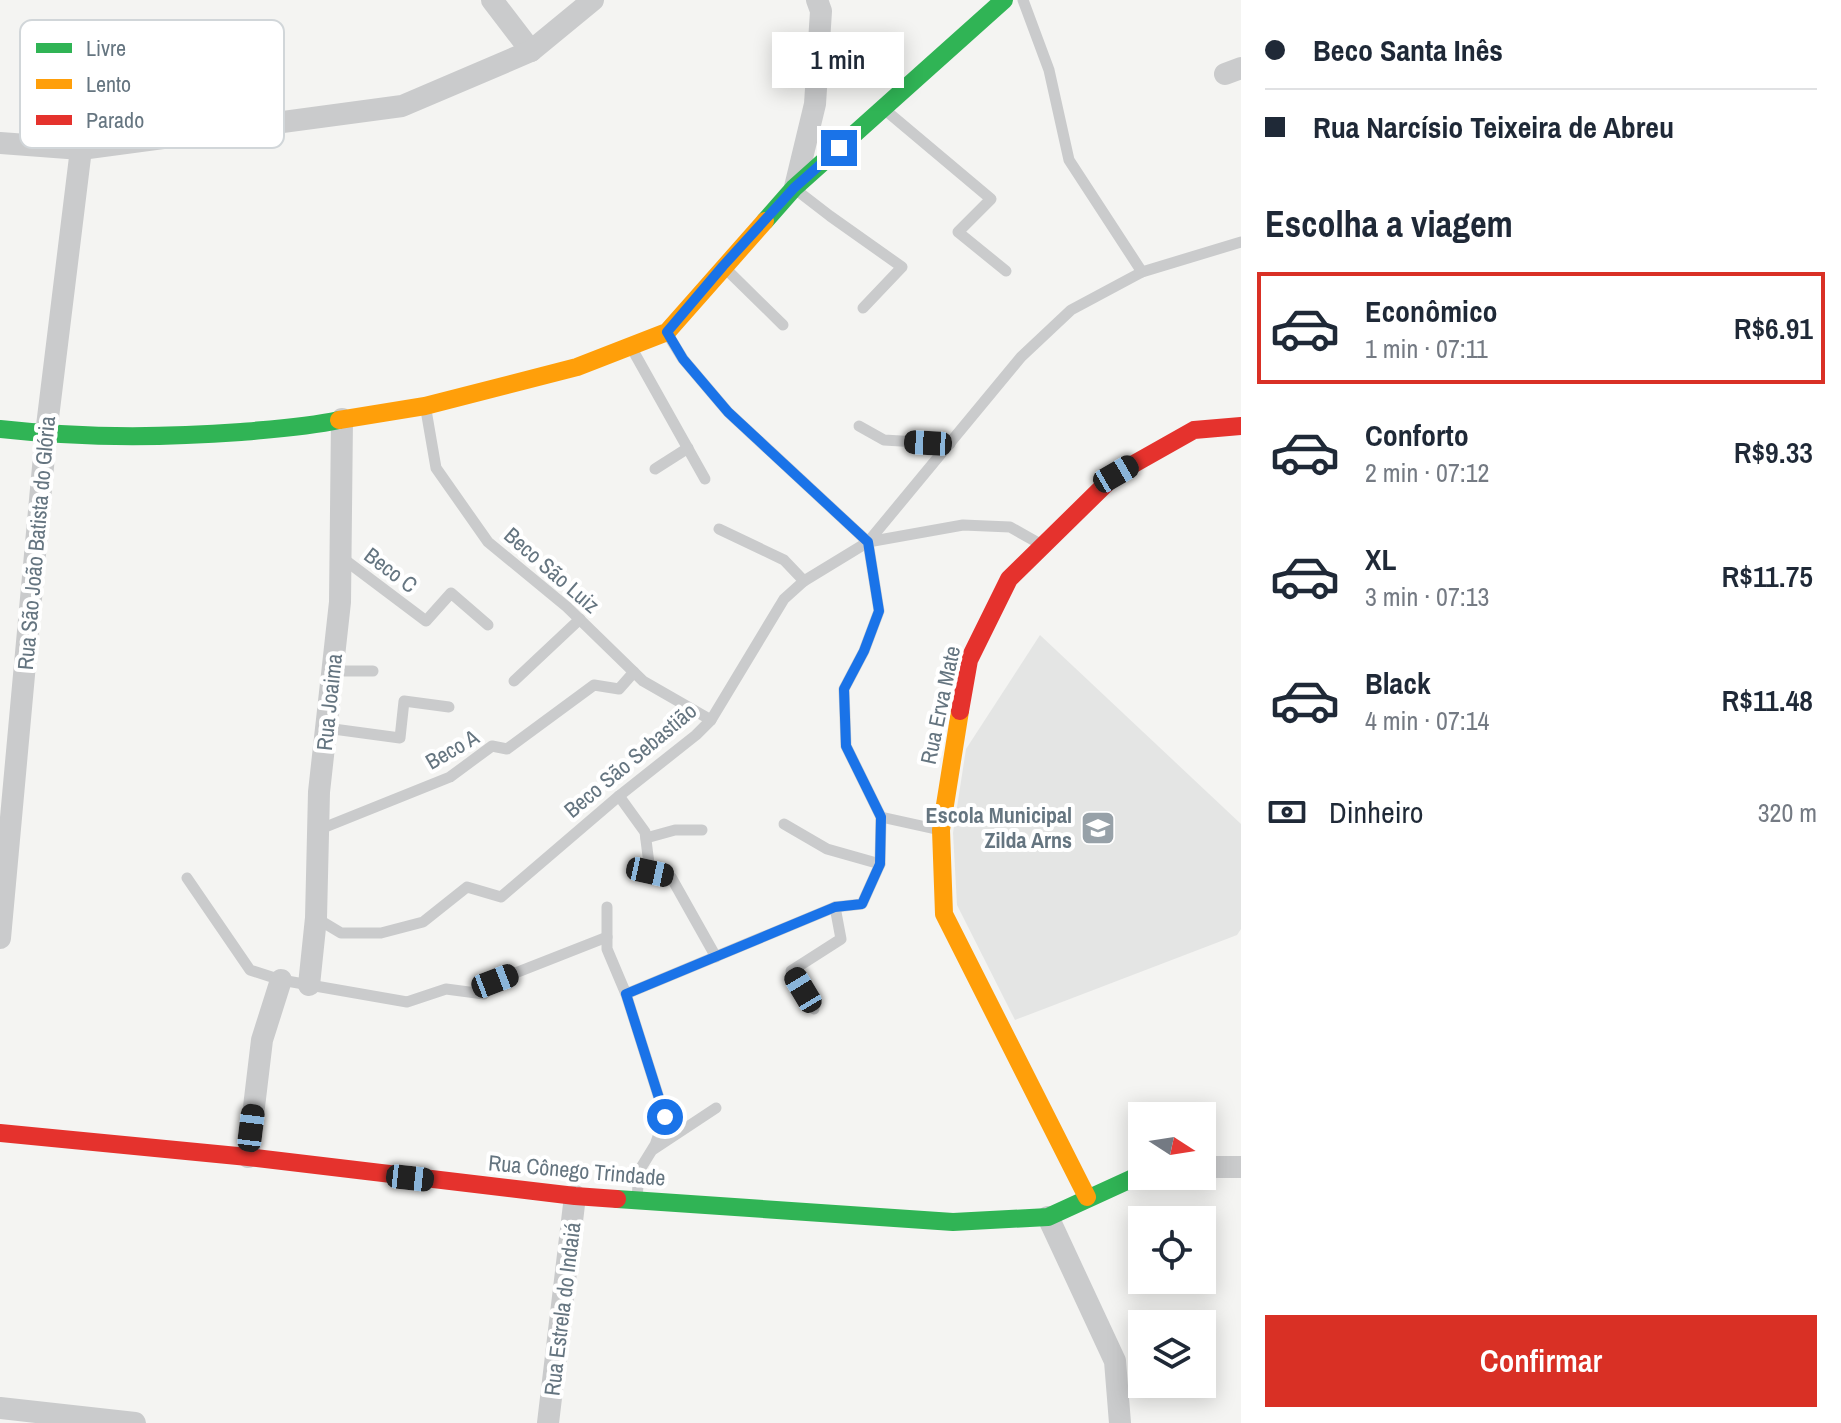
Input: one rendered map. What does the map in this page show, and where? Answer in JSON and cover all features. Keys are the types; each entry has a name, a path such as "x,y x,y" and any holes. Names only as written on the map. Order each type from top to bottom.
{"street":[{"path":"492,0 531,51"},
{"path":"284,122 402,106 531,51 593,0"},
{"path":"794,188 815,104 821,11 817,0"},
{"path":"0,429 46,434 176,437 312,426 425,406 577,367 667,332 794,188 1004,0"},
{"path":"0,143 20,144"},
{"path":"68,148 88,148"},
{"name":"Rua São João Batista do Glória","path":"0,938 46,434 81,149"},
{"name":"Rua Joaima","path":"309,985 316,918 319,792 340,602 342,419"},
{"name":"Rua Erva Mate","path":"1087,1197 944,914 941,830 969,660 1009,579 1116,474 1194,430 1241,426"},
{"path":"248,1157 262,1040 281,980"},
{"name":"Rua Cônego Trindade","path":"0,1133 248,1157 575,1196 953,1222 1048,1217 1128,1180"},
{"path":"1216,1167 1241,1167"},
{"name":"Rua Estrela do Indaiá","path":"548,1423 575,1196"},
{"path":"1048,1217 1115,1361 1120,1423"},
{"path":"0,1408 135,1423"}],"lane":[{"path":"1023,0 1049,70 1069,160 1142,272"},
{"path":"883,109 991,199 958,232 1006,271"},
{"path":"794,188 902,267 863,308"},
{"name":"Beco São Sebastião","path":"316,918 341,933 381,933 423,922 467,887 501,897 711,720 784,599 804,581 868,542 1021,357 1071,310 1142,272 1241,242"},
{"path":"723,266 783,325"},
{"path":"626,994 835,907 862,904 880,864 881,817 846,746 844,689 864,651 879,611 868,542 728,412 683,359 667,332"},
{"path":"631,346 705,479"},
{"name":"Beco São Luiz","path":"425,406 436,468 488,542 567,607 643,681 711,720"},
{"path":"859,426 884,440 950,444"},
{"path":"655,469 688,448"},
{"path":"868,542 963,525 1010,527 1043,545"},
{"path":"719,529 784,560 804,581"},
{"name":"Beco C","path":"340,557 426,621 451,593 488,625"},
{"path":"514,681 580,619"},
{"path":"333,671 373,671"},
{"name":"Beco A","path":"318,830 450,777 492,746 507,749 594,685 619,689 634,672"},
{"path":"326,728 400,738 404,701 449,707"},
{"path":"619,796 645,832 650,872 671,877 716,957"},
{"path":"881,817 941,830"},
{"path":"784,824 827,849 880,864"},
{"path":"646,838 675,830 702,830"},
{"path":"187,878 250,970 281,980 407,1002 446,989 484,994 495,981 607,937"},
{"path":"607,907 607,949 626,994 665,1117 655,1145 639,1171 637,1200"},
{"path":"814,1009 791,971 841,939 835,907"},
{"path":"650,1152 716,1108"}],"shaded area":[{"name":"Escola Municipal Zilda Arns","path":"1040,635 1241,824 1241,929 1237,935 1015,1020 957,905 953,833 966,749"}],"traffic: fast":[{"path":"765,221 794,188 1004,0"},
{"path":"0,429 90,435 180,435 278,429 339,420"},
{"path":"617,1199 953,1222 1048,1217 1128,1180"}],"traffic: slow":[{"path":"339,420 425,406 577,367 667,332 765,221"},
{"path":"960,711 941,830 944,914 1087,1197"}],"traffic: jam":[{"path":"960,711 969,660 1009,579 1116,474 1194,430 1241,426"},
{"path":"0,1133 248,1157 617,1199"}],"place":[{"name":"Escola Municipal Zilda Arns","path":"1098,828"}],"route":[{"path":"665,1117 626,994 835,907 862,904 880,864 881,817 846,746 844,689 864,651 879,611 868,542 728,412 683,359 667,332 794,188 839,148"}]}
